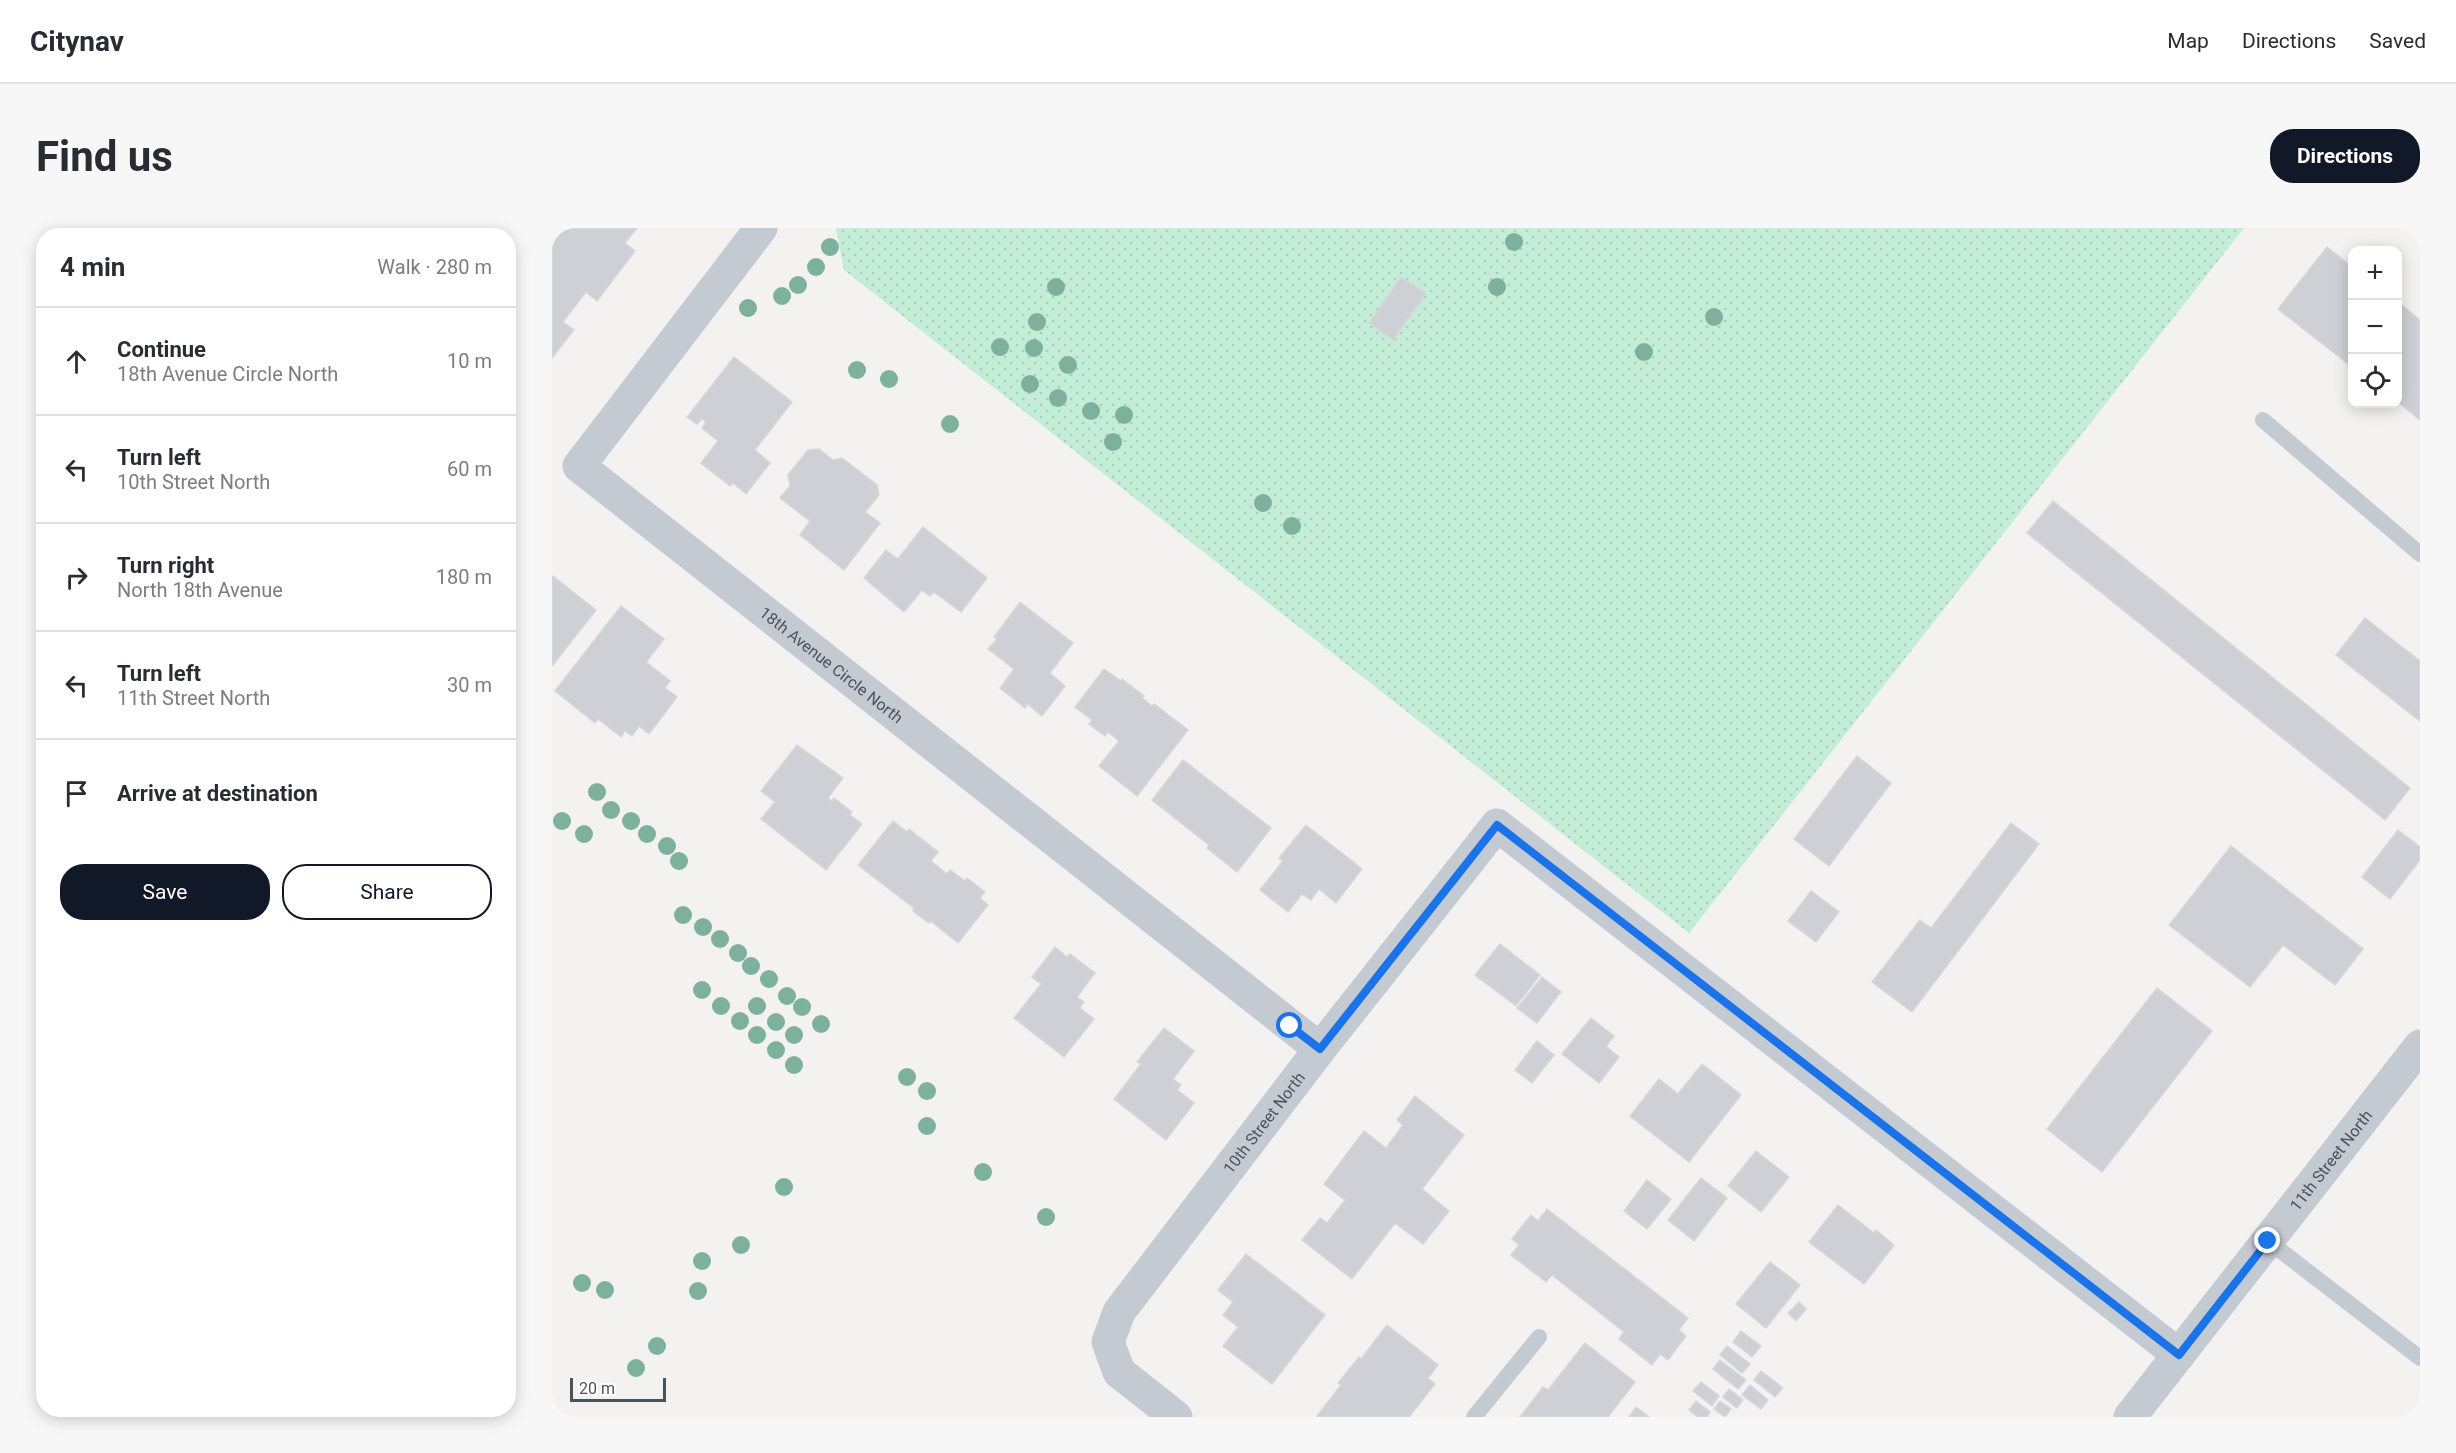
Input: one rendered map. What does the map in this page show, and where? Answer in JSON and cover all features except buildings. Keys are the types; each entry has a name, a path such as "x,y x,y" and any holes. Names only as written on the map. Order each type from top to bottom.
{"street":[{"name":"18th Avenue Circle North","path":"760,228 579,466 1320,1049"},
{"name":"10th Street North","path":"1176,1417 1119,1372 1108,1342 1119,1312 1320,1049 1497,825 2179,1355"},
{"name":"11th Street North","path":"2130,1417 2420,1046"}],"lane":[{"path":"2263,420 2420,554"},
{"path":"2268,1241 2420,1358"},
{"path":"1474,1417 1539,1337"}],"green space":[{"path":"836,228 2244,228 1689,933 844,270"}],"route":[{"path":"1290,1026 1320,1049 1497,825 2179,1355 2268,1241"}]}
